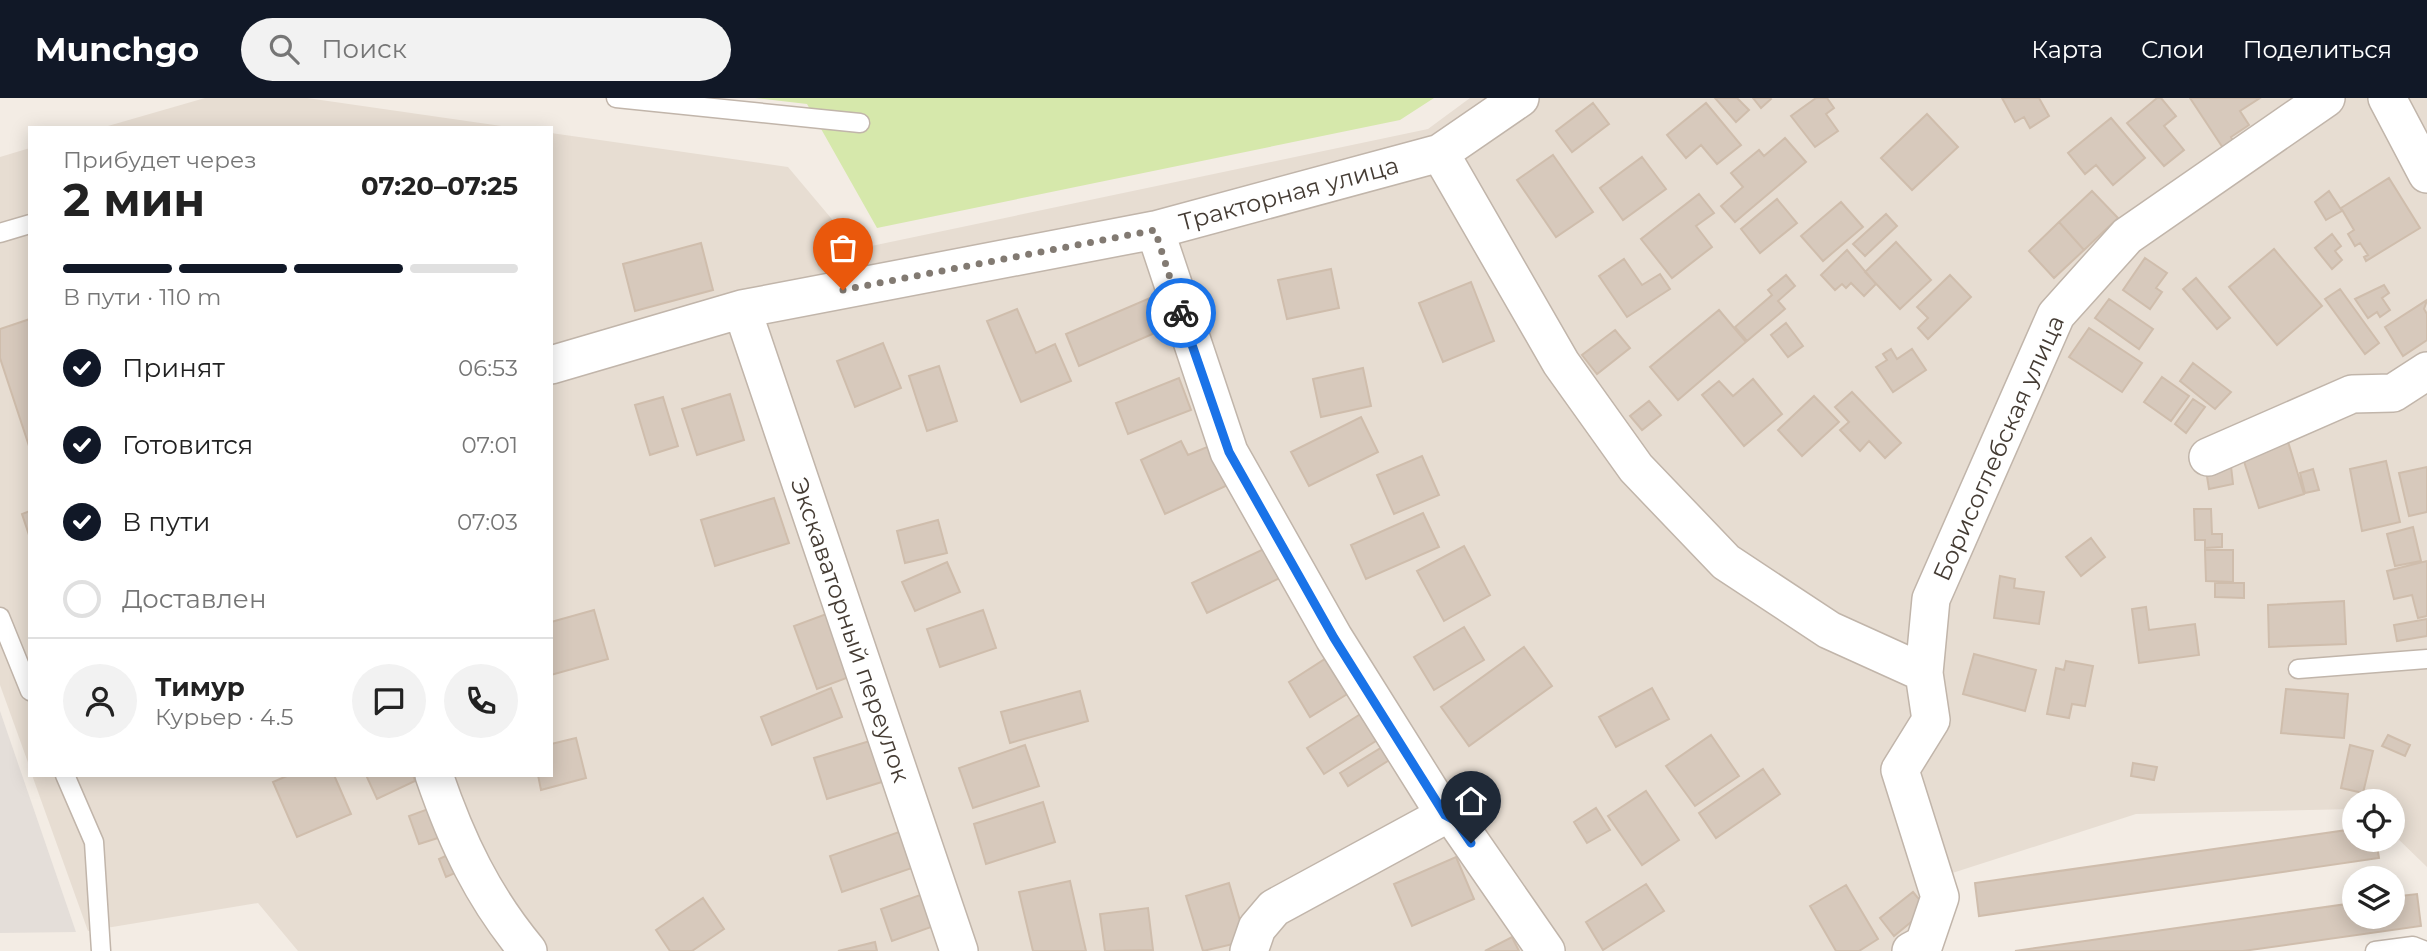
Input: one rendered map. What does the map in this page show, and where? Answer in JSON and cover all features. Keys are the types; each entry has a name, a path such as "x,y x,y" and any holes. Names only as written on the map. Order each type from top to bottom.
{"street":[{"name":"Тракторная улица","path":"553,364 742,309 1155,230 1440,153 1520,98"},
{"name":"Борисоглебская улица","path":"1911,951 1924,944 1940,897 1900,770 1931,720 1924,673 1931,599 2056,315 2127,236 2326,98"},
{"path":"2387,98 2427,174"},
{"path":"1440,153 1561,363 1636,468 1726,562 1829,630 1924,673"},
{"path":"1155,230 1229,452 1334,638 1445,815 1456,821 1546,951"},
{"name":"Экскаваторный переулок","path":"742,309 959,951"},
{"path":"2208,457 2352,394 2393,393 2427,371"},
{"path":"435,777 456,840 501,918 528,951"},
{"path":"1249,951 1256,928 1274,908 1445,815"}],"lane":[{"path":"616,98 860,123"},
{"path":"0,233 28,225"},
{"path":"0,617 28,686"},
{"path":"2298,668 2427,659"},
{"path":"66,777 94,842 101,951"},
{"path":"2375,951 2413,946 2426,951"}],"shaded area":[{"path":"205,98 307,98 502,126 108,126"},
{"path":"1470,98 2427,98 2427,867 2405,846 2405,789 2342,789 2342,809 2136,814 1943,876 1923,951 298,951 258,903 88,931 33,777 553,777 553,133 788,167 857,249 1428,129"},
{"path":"28,149 28,762 0,685 0,157"},
{"path":"0,711 76,932 0,933"}],"green space":[{"path":"755,98 1434,98 1400,120 877,228 807,104"}],"building":[{"path":"1715,98 1737,98 1749,110 1736,122"},
{"path":"1753,98 1770,98 1771,99 1761,108"},
{"path":"1816,98 1827,98 1834,108 1826,114 1838,131 1815,147 1791,116"},
{"path":"2002,98 2039,98 2049,116 2030,128 2024,117 2015,122"},
{"path":"2157,98 2161,98 2176,116 2164,126 2184,150 2164,166 2127,123"},
{"path":"2190,98 2260,98 2240,111 2249,125 2231,137 2234,142 2223,148"},
{"path":"1593,103 1609,124 1572,152 1556,131"},
{"path":"1706,103 1741,145 1717,164 1701,145 1686,158 1667,135"},
{"path":"1927,114 1958,147 1912,190 1881,158"},
{"path":"2111,118 2145,158 2113,185 2096,165 2085,174 2068,153"},
{"path":"1785,138 1806,162 1735,222 1721,206 1743,187 1731,173 1759,150 1764,156"},
{"path":"1553,155 1593,212 1556,237 1517,180"},
{"path":"1642,157 1666,189 1623,220 1600,188"},
{"path":"2389,178 2420,228 2366,261 2364,257 2368,255 2360,243 2355,246 2348,234 2354,230 2341,208"},
{"path":"2092,191 2118,218 2084,250 2059,222"},
{"path":"2329,191 2342,211 2326,220 2315,202"},
{"path":"1699,194 1714,213 1696,226 1712,247 1672,278 1641,239"},
{"path":"1777,199 1797,223 1760,253 1741,229"},
{"path":"1841,202 1863,227 1823,261 1801,236"},
{"path":"1886,214 1897,226 1865,256 1853,244"},
{"path":"2059,222 2084,250 2054,278 2029,251"},
{"path":"2332,234 2341,246 2335,251 2342,260 2332,269 2315,248"},
{"path":"1896,242 1931,280 1900,309 1865,272"},
{"path":"701,243 713,290 635,311 623,264"},
{"path":"2274,249 2322,306 2277,345 2229,287"},
{"path":"1847,250 1876,284 1864,296 1851,283 1846,288 1842,284 1835,290 1821,275"},
{"path":"2145,258 2167,273 2156,288 2162,292 2150,309 2123,290"},
{"path":"1624,259 1642,285 1660,274 1670,289 1627,317 1599,276"},
{"path":"1331,269 1339,308 1287,319 1278,280"},
{"path":"1786,275 1795,286 1778,301 1785,309 1747,341 1735,327 1772,295 1768,290"},
{"path":"1950,275 1971,297 1928,339 1918,328 1928,318 1917,307"},
{"path":"2196,278 2230,318 2217,329 2183,289"},
{"path":"1471,282 1494,341 1443,362 1419,303"},
{"path":"2384,285 2389,293 2382,298 2390,310 2380,317 2377,312 2368,318 2355,299"},
{"path":"2340,289 2379,343 2365,354 2325,299"},
{"path":"1150,298 1164,329 1079,366 1066,334"},
{"path":"2109,299 2153,329 2139,349 2095,318"},
{"path":"2427,300 2424,309 2427,314 2427,340 2403,356 2385,327"},
{"path":"1017,309 1036,353 1055,344 1071,381 1021,402 987,321"},
{"path":"1719,310 1746,342 1678,400 1650,367"},
{"path":"28,320 28,443 0,358 0,329"},
{"path":"1786,323 1803,346 1788,357 1771,335"},
{"path":"2089,328 2142,363 2122,392 2069,357"},
{"path":"1615,330 1630,348 1597,374 1582,355"},
{"path":"883,343 901,388 855,407 837,361"},
{"path":"1891,349 1897,359 1912,349 1926,370 1893,392 1876,367 1887,360 1883,354"},
{"path":"2193,363 2231,392 2215,409 2180,381"},
{"path":"939,366 957,421 927,431 909,376"},
{"path":"1363,368 1371,406 1321,417 1313,379"},
{"path":"2162,377 2189,396 2171,421 2144,402"},
{"path":"1179,378 1191,410 1128,434 1116,403"},
{"path":"1753,379 1782,414 1744,446 1702,395 1719,381 1733,396"},
{"path":"1852,392 1901,443 1885,458 1869,441 1860,451 1840,430 1849,422 1835,407"},
{"path":"730,394 744,440 697,455 682,409"},
{"path":"1814,396 1839,422 1802,456 1778,430"},
{"path":"663,397 678,446 650,455 635,405"},
{"path":"2193,399 2205,407 2186,433 2175,424"},
{"path":"1649,401 1661,415 1642,430 1630,416"},
{"path":"1361,417 1378,452 1309,486 1291,452"},
{"path":"2286,435 2304,494 2259,508 2240,449"},
{"path":"1181,441 1188,455 1212,445 1230,484 1165,514 1141,460"},
{"path":"1422,456 1439,495 1394,514 1377,475"},
{"path":"2386,461 2400,522 2362,531 2350,469"},
{"path":"2231,466 2233,484 2209,489 2206,470"},
{"path":"2427,467 2427,512 2409,516 2399,473"},
{"path":"2313,469 2319,490 2305,493 2300,473"},
{"path":"774,498 789,543 715,566 701,520"},
{"path":"2194,509 2211,509 2212,534 2222,534 2222,547 2205,548 2205,540 2195,540"},
{"path":"28,512 28,532 22,514"},
{"path":"1423,513 1439,547 1366,579 1351,545"},
{"path":"938,520 947,553 905,563 897,531"},
{"path":"2413,527 2421,561 2395,566 2387,534"},
{"path":"2091,538 2105,557 2081,576 2066,557"},
{"path":"1464,546 1490,595 1444,621 1417,571"},
{"path":"1268,547 1282,577 1207,613 1192,583"},
{"path":"2205,550 2233,550 2233,582 2206,581"},
{"path":"2427,561 2427,616 2418,618 2412,595 2394,599 2387,571"},
{"path":"947,562 960,592 915,611 902,582"},
{"path":"2000,576 2015,579 2014,588 2044,592 2039,624 1994,618"},
{"path":"2215,583 2244,583 2244,598 2215,597"},
{"path":"2344,601 2346,644 2269,647 2268,605"},
{"path":"2146,607 2149,630 2195,624 2199,655 2139,663 2132,609"},
{"path":"594,610 608,659 553,674 553,621"},
{"path":"983,610 996,648 940,667 927,629"},
{"path":"829,613 852,676 817,689 794,626"},
{"path":"2427,619 2427,636 2397,641 2394,625"},
{"path":"1464,627 1484,660 1434,690 1414,657"},
{"path":"1524,647 1552,686 1469,746 1441,707"},
{"path":"1974,654 2036,670 2025,711 1963,694"},
{"path":"1328,657 1349,693 1310,717 1289,682"},
{"path":"2066,661 2093,666 2085,706 2072,704 2069,718 2047,714 2056,668 2064,670"},
{"path":"831,688 842,717 772,745 761,717"},
{"path":"1652,688 1669,719 1616,747 1599,717"},
{"path":"2286,689 2348,694 2344,738 2281,733"},
{"path":"1080,691 1088,721 1010,743 1001,712"},
{"path":"1362,713 1379,739 1324,774 1307,748"},
{"path":"1711,735 1739,776 1695,806 1666,766"},
{"path":"2388,735 2410,745 2405,756 2382,746"},
{"path":"576,738 586,778 541,790 538,777 553,777 553,744"},
{"path":"873,740 885,781 827,799 814,758"},
{"path":"1025,745 1039,786 973,808 959,768"},
{"path":"2350,745 2373,751 2364,789 2341,788"},
{"path":"1384,746 1391,759 1348,786 1340,773"},
{"path":"2133,763 2157,767 2154,780 2131,776"},
{"path":"1763,769 1780,794 1716,838 1699,813"},
{"path":"284,777 335,777 351,814 297,837 273,782"},
{"path":"367,777 414,777 415,781 377,799"},
{"path":"1646,791 1679,840 1642,865 1608,816"},
{"path":"1043,802 1055,842 986,864 974,824"},
{"path":"431,808 441,837 419,844 409,816"},
{"path":"1596,808 1610,830 1587,843 1574,822"},
{"path":"902,831 915,867 842,892 830,856"},
{"path":"2342,831 2342,852 2378,852 2379,858 1979,916 1975,883"},
{"path":"454,852 462,870 446,877 439,859"},
{"path":"1456,857 1474,899 1412,926 1394,884"},
{"path":"1070,881 1086,951 1033,951 1019,892"},
{"path":"1229,883 1246,941 1203,951 1186,896"},
{"path":"1646,884 1664,911 1603,950 1586,922"},
{"path":"1846,885 1878,939 1859,951 1836,951 1810,906"},
{"path":"1913,892 1927,909 1894,936 1880,918"},
{"path":"923,894 934,926 892,941 881,909"},
{"path":"2417,894 2421,926 2405,928 2405,895"},
{"path":"703,898 724,929 692,951 670,951 656,930"},
{"path":"2342,905 2342,929 2400,929 2243,951 2015,951"},
{"path":"1148,908 1153,950 1105,951 1100,914"},
{"path":"1512,937 1519,951 1485,951"},
{"path":"875,942 877,951 838,951"}],"way so far":[{"path":"843,290 1155,230 1181,313"}],"route":[{"path":"1181,313 1229,452 1334,638 1445,815 1456,821 1471,843"}]}
